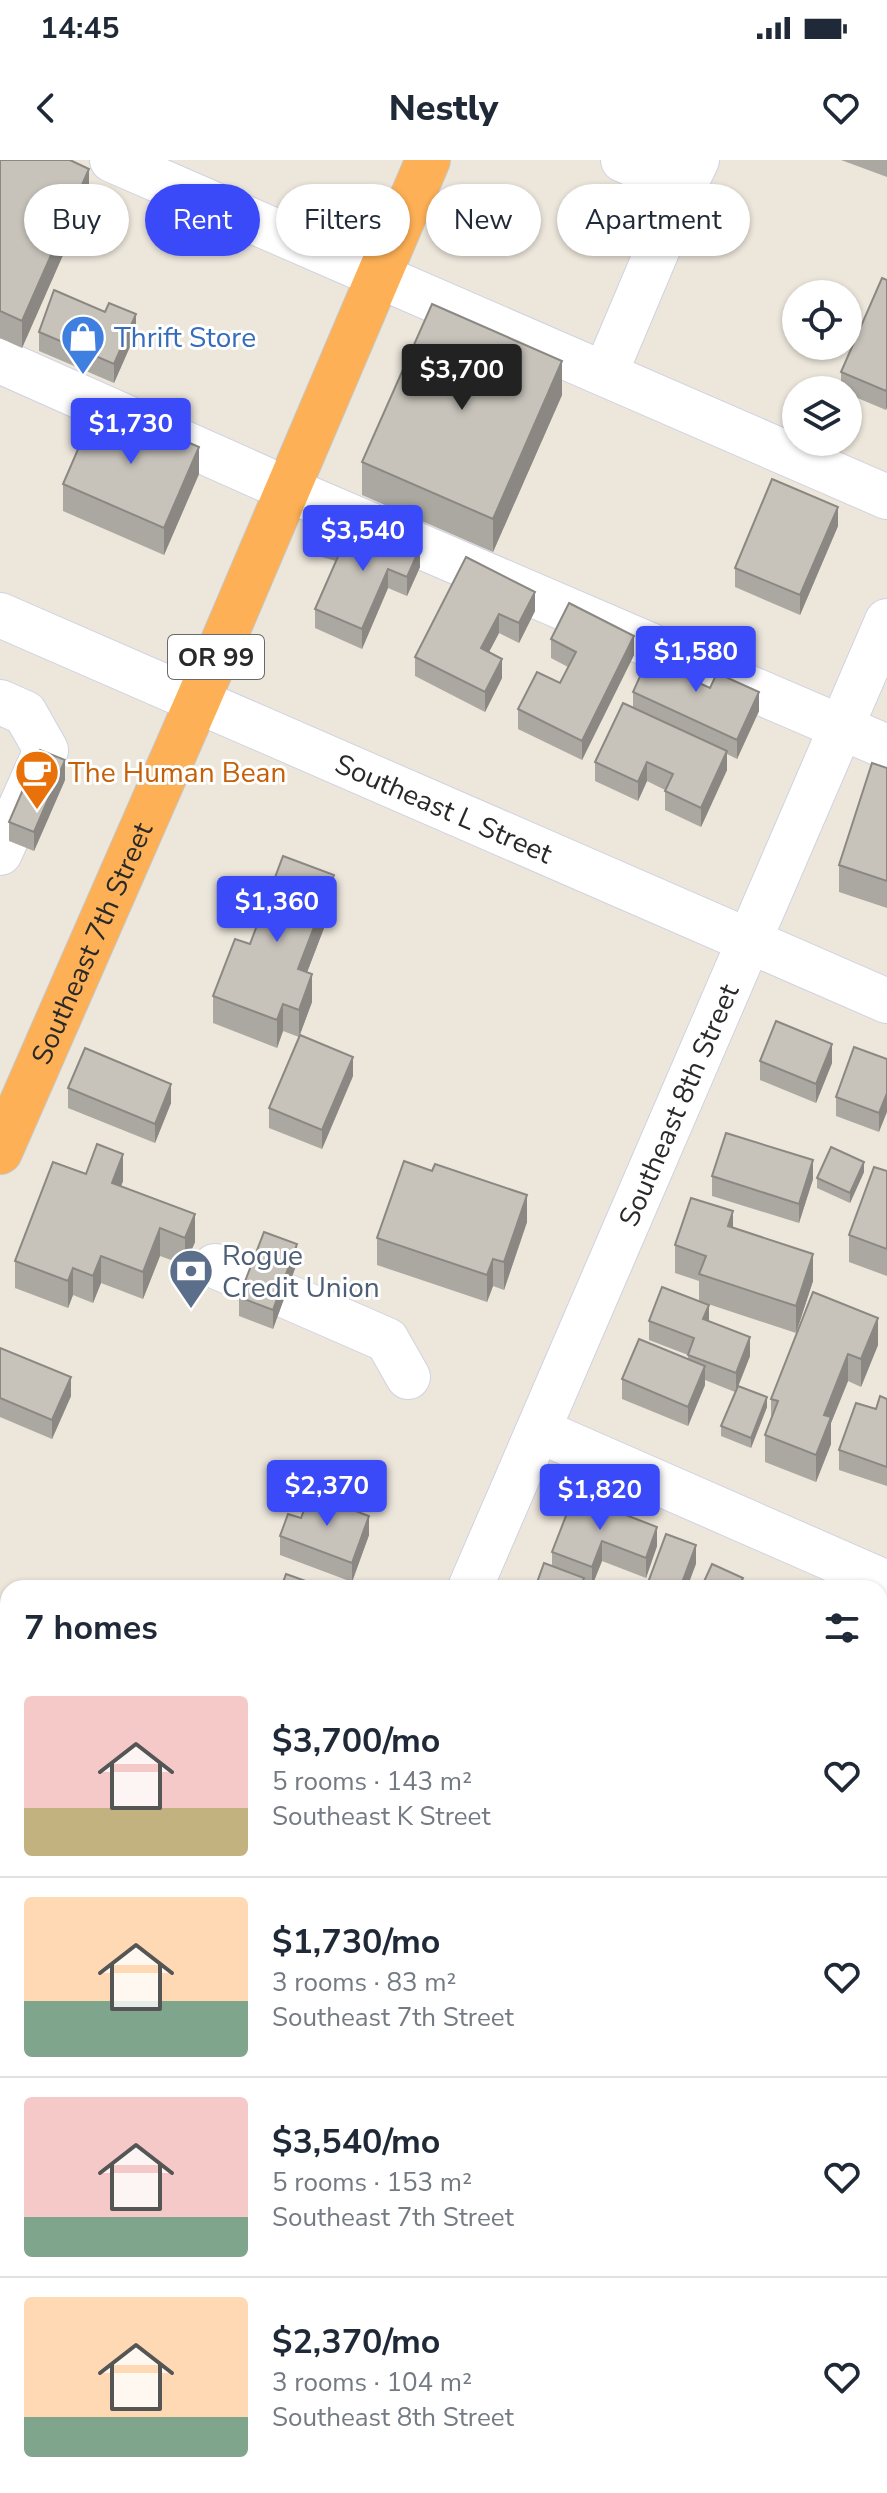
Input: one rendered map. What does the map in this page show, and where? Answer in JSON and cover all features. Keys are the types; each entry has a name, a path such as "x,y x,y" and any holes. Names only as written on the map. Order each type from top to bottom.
{"highway":[{"name":"Southeast 7th Street","path":"0,1152 198,700 428,160"}],"street":[{"path":"112,160 887,497"},
{"path":"605,374 691,174 623,160"},
{"path":"0,361 287,489 887,747"},
{"name":"Southeast L Street","path":"0,615 887,1001"},
{"name":"Southeast 8th Street","path":"474,1580 887,621"},
{"path":"0,702 25,713 46,750 0,853"},
{"path":"251,1281 387,1340 408,1377"},
{"path":"540,1431 880,1580"}],"building":[{"path":"0,160 70,160 89,169 82,184 24,184 24,256 51,256 22,321 0,311"},
{"path":"882,278 887,280 886,391 862,381 862,376 841,372 846,360 862,360 862,324"},
{"path":"54,290 105,312 109,303 136,314 114,364 39,332"},
{"path":"432,304 562,361 493,519 362,462"},
{"path":"98,403 199,447 164,528 63,484"},
{"path":"772,479 838,507 800,595 735,568"},
{"path":"354,520 420,548 407,577 388,569 362,629 315,609"},
{"path":"324,525 344,530 338,552 318,546"},
{"path":"466,557 535,592 519,623 499,614 481,648 502,659 485,692 415,657"},
{"path":"569,603 634,636 582,741 518,709 537,672 560,683 576,652 551,639"},
{"path":"654,645 692,663 686,677 710,688 717,673 759,692 737,740 633,692"},
{"path":"623,703 727,751 701,808 665,791 673,774 647,762 638,782 595,762"},
{"path":"40,750 65,760 34,832 9,822"},
{"path":"872,763 887,768 887,881 839,865"},
{"path":"283,856 334,875 298,969 312,974 299,1010 283,1004 277,1020 213,996 235,939 250,944"},
{"path":"776,1021 832,1044 816,1084 760,1061"},
{"path":"300,1035 353,1057 322,1130 269,1108"},
{"path":"854,1047 887,1059 887,1093 879,1113 836,1097"},
{"path":"85,1048 171,1084 155,1124 68,1088"},
{"path":"726,1133 813,1160 799,1204 712,1176"},
{"path":"97,1144 123,1154 112,1183 195,1214 185,1238 160,1228 143,1272 101,1256 93,1276 73,1268 68,1281 15,1261 53,1162 86,1174"},
{"path":"831,1147 864,1162 850,1193 817,1178"},
{"path":"404,1161 432,1171 435,1164 527,1195 504,1262 493,1259 487,1275 377,1238"},
{"path":"874,1167 887,1171 887,1249 849,1235"},
{"path":"691,1198 733,1211 728,1226 813,1254 796,1306 699,1274 706,1256 675,1245"},
{"path":"264,1232 297,1244 273,1310 239,1297"},
{"path":"662,1287 709,1305 703,1319 750,1337 736,1373 688,1355 694,1338 649,1321"},
{"path":"813,1292 878,1318 861,1359 848,1354 824,1415 831,1417 816,1455 765,1435 778,1401 771,1399"},
{"path":"639,1339 705,1366 688,1407 622,1379"},
{"path":"0,1348 71,1377 52,1420 0,1398"},
{"path":"738,1386 767,1397 751,1438 721,1426"},
{"path":"880,1396 887,1399 887,1467 839,1450 856,1403 876,1409"},
{"path":"310,1494 369,1516 352,1563 280,1536 288,1514 301,1518"},
{"path":"574,1495 657,1527 646,1558 602,1541 592,1567 552,1552"},
{"path":"666,1534 696,1545 683,1580 649,1580"},
{"path":"544,1563 584,1578 583,1580 538,1580"},
{"path":"712,1564 743,1578 742,1580 705,1580"},
{"path":"286,1574 303,1580 284,1580"}],"place":[{"name":"Thrift Store","path":"83,376"},
{"name":"The Human Bean","path":"37,811"},
{"name":"Rogue Credit Union","path":"191,1310"}]}
